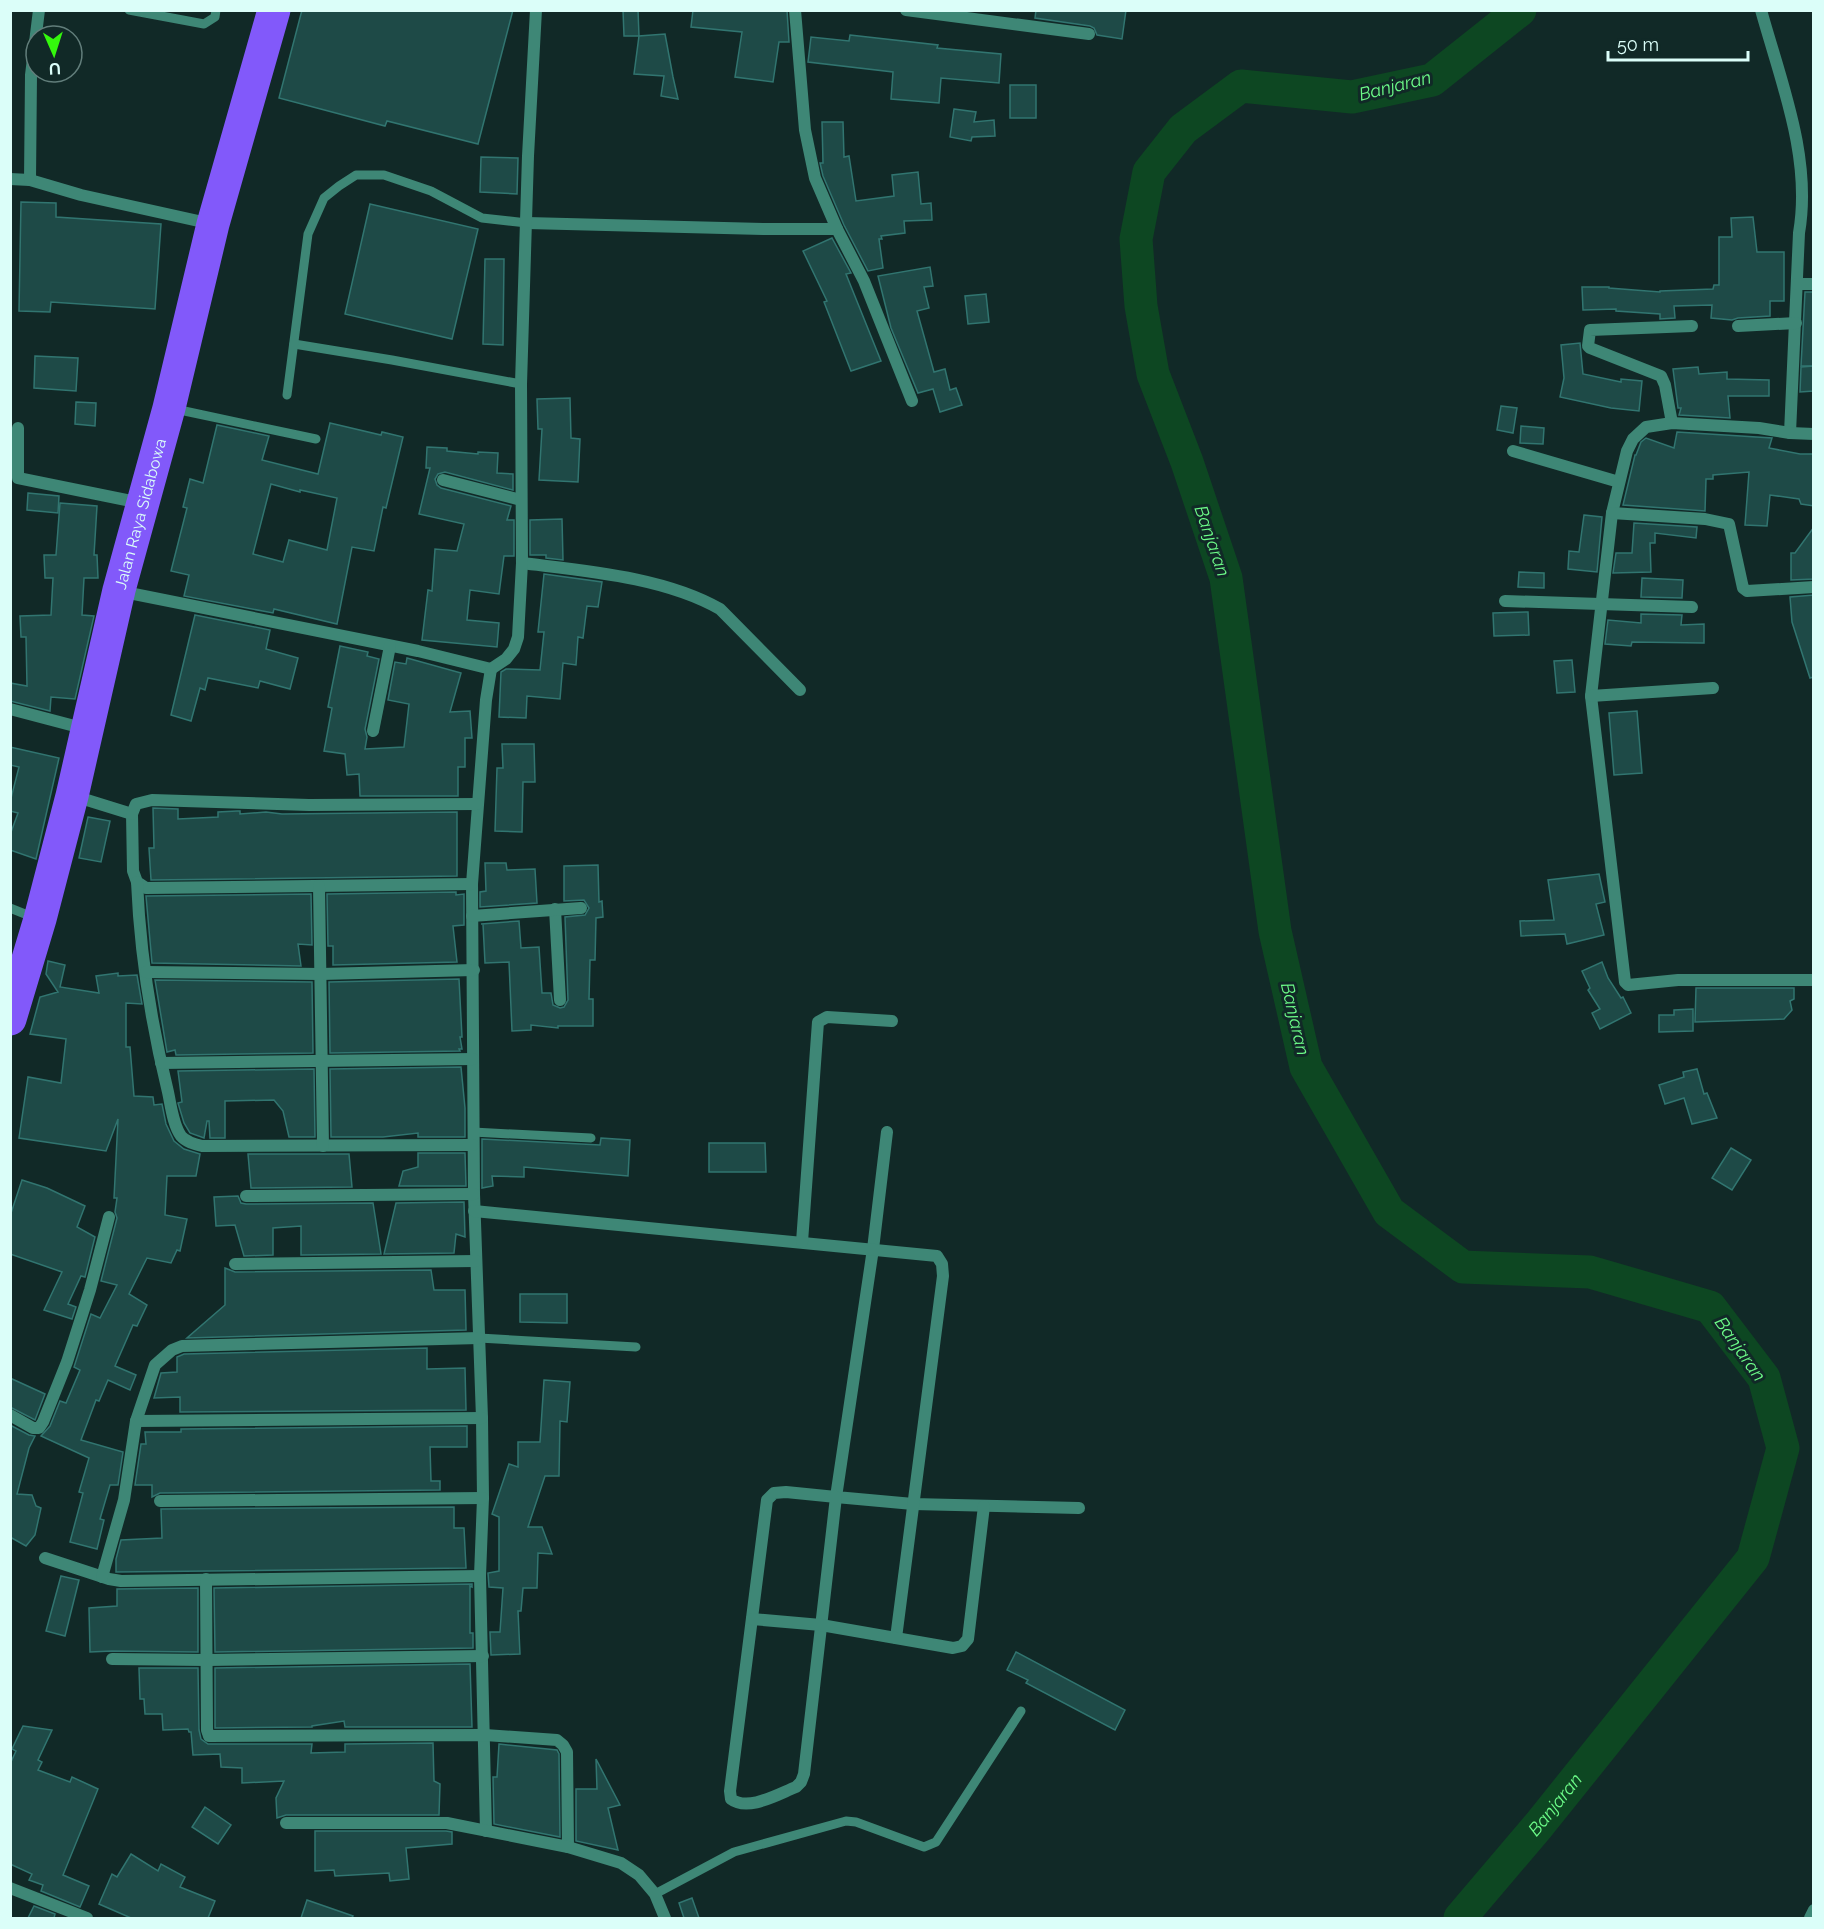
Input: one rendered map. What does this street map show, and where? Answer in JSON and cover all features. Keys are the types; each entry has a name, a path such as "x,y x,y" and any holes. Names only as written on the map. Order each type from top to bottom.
{"highway":[{"name":"Jalan Raya Sidabowa","path":"13,1002 25,914 72,796 119,591 169,408 213,224 274,10"}],"street":[{"path":"30,180 31,75 39,10"},
{"path":"119,591 491,669 506,659 514,649 518,637 522,563 521,384 528,156 536,10"},
{"path":"795,10 805,130 818,185 837,229 864,281 912,401"},
{"path":"906,10 1089,34"},
{"path":"1761,10 1791,119 1803,188 1790,433"},
{"path":"10,179 30,180 81,195 213,224"},
{"path":"527,223 837,229"},
{"path":"1797,284 1814,284"},
{"path":"1738,326 1796,323"},
{"path":"1672,423 1665,385 1661,376 1590,348 1588,345 1590,330 1692,326"},
{"path":"1814,434 1672,423 1646,427 1633,439 1627,451 1612,513 1591,696 1625,982 1628,985 1678,980 1814,980"},
{"path":"18,428 18,478 142,503"},
{"path":"1514,451 1619,482"},
{"path":"443,480 521,500"},
{"path":"1612,513 1705,519 1729,524 1743,588 1747,591 1814,587"},
{"path":"522,563 601,572 705,600 720,609 800,690"},
{"path":"1505,601 1692,607"},
{"path":"373,731 390,646"},
{"path":"486,1831 480,1576 483,1498 482,1418 474,1211 472,884 486,700 491,669"},
{"path":"1591,696 1713,688"},
{"path":"10,709 87,729"},
{"path":"72,796 132,814"},
{"path":"473,1138 323,1146 202,1146 183,1139 177,1129 161,1063 139,936 137,882 133,871 132,814 136,804 152,800 309,805 477,804"},
{"path":"137,882 146,888 167,889 472,884"},
{"path":"319,885 323,1146"},
{"path":"472,916 581,908"},
{"path":"555,909 560,1000"},
{"path":"146,972 321,974 474,970"},
{"path":"802,1242 818,1022 827,1017 892,1021"},
{"path":"161,1063 473,1059"},
{"path":"887,1132 873,1249 836,1497 804,1774 796,1787 748,1804 737,1804 731,1799 730,1791 767,1500 774,1493 786,1492 836,1497 913,1504 1079,1508"},
{"path":"246,1196 474,1194"},
{"path":"474,1211 925,1253 937,1256 942,1264 943,1276 896,1638"},
{"path":"10,1415 33,1428 39,1428 43,1422 67,1362 87,1300 109,1217"},
{"path":"235,1264 476,1261"},
{"path":"102,1577 124,1500 136,1421 155,1365 172,1350 182,1346 479,1338"},
{"path":"136,1421 482,1418"},
{"path":"160,1501 483,1498"},
{"path":"752,1619 821,1625 953,1648 962,1646 968,1639 984,1506"},
{"path":"45,1558 121,1581 480,1576"},
{"path":"206,1579 207,1730 209,1736 484,1735 557,1740 567,1752 568,1847"},
{"path":"112,1659 483,1656"},
{"path":"286,1822 447,1823 568,1847 621,1863 639,1875 660,1892 665,1918"},
{"path":"10,1888 87,1918"},
{"path":"1810,1918 1814,1910"}],"lane":[{"path":"129,10 204,24 215,17 216,10"},
{"path":"287,395 308,234 324,198 356,175 384,175 432,191 482,218 527,223"},
{"path":"294,344 521,384"},
{"path":"169,408 316,439"},
{"path":"473,1138 591,1138"},
{"path":"479,1338 636,1347"},
{"path":"660,1892 734,1852 846,1821 856,1822 924,1846 936,1842 1021,1711"}],"building":[{"path":"302,10 513,10 478,144 387,121 385,126 279,98"},
{"path":"623,10 638,10 639,36 624,36"},
{"path":"693,10 787,10 789,42 779,42 773,82 735,77 742,32 691,27"},
{"path":"1036,10 1126,10 1122,39 1097,35 1094,28 1090,26 1035,18"},
{"path":"665,34 678,99 661,96 664,76 634,74 639,36"},
{"path":"850,35 938,45 937,48 1001,54 999,83 941,78 939,103 891,99 893,72 808,62 811,37 849,41"},
{"path":"1010,85 1036,85 1036,118 1010,118"},
{"path":"954,109 976,112 974,122 994,120 995,136 972,137 971,141 950,137"},
{"path":"822,122 843,122 844,157 849,156 856,201 894,196 892,175 918,172 921,204 931,203 932,220 904,221 905,233 881,236 882,239 879,239 883,268 868,271 844,225 823,176 820,163 823,163"},
{"path":"481,157 518,158 517,194 480,192"},
{"path":"21,202 56,203 56,217 161,224 155,309 51,302 50,312 19,311"},
{"path":"370,204 478,229 452,339 345,314"},
{"path":"1753,217 1757,252 1784,252 1784,301 1770,301 1770,316 1732,320 1711,318 1712,305 1674,306 1675,318 1660,319 1660,314 1616,311 1616,309 1583,310 1582,287 1660,292 1713,289 1714,285 1719,285 1719,237 1732,237 1731,218"},
{"path":"832,238 851,273 846,274 881,361 851,371 824,302 827,301 803,251"},
{"path":"485,259 504,259 503,345 483,344"},
{"path":"930,267 933,286 924,287 929,308 917,311 934,372 945,369 950,390 956,388 962,405 940,412 933,389 918,393 891,328 878,276"},
{"path":"1805,292 1814,292 1814,366 1801,366"},
{"path":"986,294 989,322 968,324 965,296"},
{"path":"1580,343 1583,374 1621,382 1621,379 1642,381 1639,411 1611,408 1560,397 1564,378 1561,345"},
{"path":"35,356 78,358 76,391 34,388"},
{"path":"1814,366 1814,391 1800,392 1801,367"},
{"path":"1698,367 1699,374 1727,372 1727,379 1769,380 1769,396 1728,396 1730,418 1679,415 1681,408 1678,408 1673,369"},
{"path":"570,398 571,438 580,439 578,482 539,480 542,429 538,429 537,399"},
{"path":"76,402 96,403 95,426 75,424"},
{"path":"1501,406 1517,408 1513,433 1497,430"},
{"path":"330,423 381,435 382,432 403,437 386,508 383,507 374,551 352,547 337,624 274,609 273,613 184,596 189,575 171,571 187,508 183,507 190,479 203,483 217,425 269,436 262,460 318,474","holes":["271,484 300,492 300,490 337,498 327,550 289,540 283,562 253,554"]},
{"path":"1521,426 1544,428 1543,444 1520,443"},
{"path":"1677,432 1772,438 1769,448 1800,454 1814,454 1814,506 1801,504 1799,499 1770,495 1767,526 1745,525 1749,472 1713,475 1713,479 1706,479 1705,511 1623,505 1635,455 1641,442 1646,438 1674,448"},
{"path":"427,447 478,454 478,452 498,453 497,473 513,474 513,490 445,472 438,474 435,479 441,488 511,506 507,520 514,520 514,556 504,556 499,594 470,590 467,620 499,623 497,647 422,640 428,590 432,591 435,549 457,551 464,524 419,514 430,468 426,468"},
{"path":"28,493 59,496 58,513 27,510"},
{"path":"60,503 97,506 94,555 97,555 98,578 84,578 82,615 94,616 75,699 51,697 50,711 10,701 10,683 27,686 26,637 21,637 20,616 51,615 53,578 45,578 44,555 56,555"},
{"path":"1584,515 1602,517 1597,572 1568,569 1569,551 1579,552"},
{"path":"562,519 563,560 546,558 546,555 530,555 530,520"},
{"path":"1634,523 1697,527 1696,538 1655,533 1655,543 1650,543 1651,572 1613,573 1616,553 1632,553"},
{"path":"1814,527 1814,579 1791,580 1791,553 1795,553"},
{"path":"1519,572 1544,573 1544,588 1518,587"},
{"path":"544,574 602,582 598,607 587,606 583,638 578,637 576,665 563,663 560,699 527,696 526,718 499,717 501,672 506,669 540,670 544,632 538,632"},
{"path":"1642,578 1683,580 1682,598 1641,597"},
{"path":"1814,595 1814,677 1810,678 1792,622 1790,597"},
{"path":"1528,612 1529,635 1494,636 1493,613"},
{"path":"1641,614 1682,615 1681,625 1704,624 1704,643 1632,642 1631,646 1605,644 1608,620 1641,623"},
{"path":"195,615 270,630 266,649 298,658 290,689 260,681 258,688 208,678 205,690 200,688 191,721 171,715"},
{"path":"340,646 368,652 367,656 379,659 365,729 367,737 365,749 404,747 409,704 388,700 395,662 406,664 407,658 461,673 450,712 470,711 472,738 465,738 465,767 458,767 458,796 360,796 359,774 347,775 345,754 324,751 332,708 328,707"},
{"path":"1572,660 1575,692 1557,693 1554,661"},
{"path":"1637,711 1642,773 1614,775 1609,713"},
{"path":"502,744 534,744 535,782 523,782 522,832 495,831 497,768 503,768"},
{"path":"10,747 59,758 36,859 10,850 10,835 18,813 10,811 10,802 19,767 10,765"},
{"path":"153,808 178,809 178,819 218,817 218,812 237,811 240,811 240,814 457,812 457,876 151,880 149,848 154,848"},
{"path":"88,817 110,821 101,862 79,858"},
{"path":"485,863 506,863 507,870 535,869 537,903 480,907 480,892 486,891"},
{"path":"598,865 599,902 602,901 603,917 596,918 595,960 590,960 589,999 593,999 593,1026 558,1026 558,1028 531,1025 531,1030 512,1031 509,962 485,963 483,924 481,924 519,921 521,948 539,947 542,993 551,993 553,1005 564,1007 568,1000 565,917 585,915 589,908 584,900 564,901 564,866"},
{"path":"1599,874 1605,902 1596,904 1604,935 1567,944 1565,934 1521,936 1520,921 1554,920 1548,880"},
{"path":"456,892 456,895 464,894 464,925 453,926 457,962 333,965 333,946 328,946 327,894"},
{"path":"311,894 312,945 298,944 301,966 152,963 146,896"},
{"path":"48,961 65,965 60,987 99,993 96,976 118,973 118,976 137,975 142,1004 126,1003 126,1047 130,1047 134,1096 153,1097 154,1105 162,1104 166,1124 174,1141 184,1149 200,1154 196,1176 167,1176 165,1215 187,1219 180,1251 177,1250 171,1263 147,1258 129,1294 147,1305 137,1326 133,1325 115,1366 136,1375 130,1390 108,1380 99,1401 96,1400 81,1440 123,1452 118,1485 110,1485 100,1519 104,1520 97,1549 70,1542 83,1493 79,1492 89,1458 41,1436 50,1426 60,1401 66,1403 80,1370 74,1367 91,1314 100,1318 117,1285 101,1281 117,1218 115,1212 117,1198 114,1198 118,1119 106,1151 19,1138 28,1077 61,1083 66,1039 30,1034 40,997 58,992 46,974"},
{"path":"1602,962 1608,978 1621,998 1623,997 1631,1013 1600,1029 1592,1013 1600,1009 1588,990 1590,988 1582,971"},
{"path":"459,979 462,1037 460,1037 462,1049 459,1049 460,1051 330,1053 329,982"},
{"path":"155,980 312,982 313,1053 176,1055 175,1050 167,1052"},
{"path":"1696,988 1794,988 1794,999 1790,1001 1792,1010 1784,1019 1695,1022"},
{"path":"1693,1009 1693,1031 1659,1032 1659,1015 1674,1015 1674,1010"},
{"path":"461,1067 465,1137 418,1137 418,1133 383,1137 331,1137 330,1069"},
{"path":"314,1069 315,1137 289,1137 283,1111 274,1100 225,1101 225,1138 210,1138 209,1121 207,1121 204,1138 190,1133 184,1123 178,1103 182,1102 178,1071"},
{"path":"1697,1069 1704,1094 1707,1093 1717,1118 1692,1124 1684,1098 1665,1104 1659,1085 1684,1077 1683,1072"},
{"path":"601,1138 630,1140 628,1176 524,1167 524,1177 492,1176 493,1186 482,1188 482,1139 600,1145"},
{"path":"709,1143 765,1143 766,1172 709,1172"},
{"path":"1731,1148 1751,1160 1732,1190 1712,1178"},
{"path":"418,1153 465,1153 466,1186 399,1186 403,1171 418,1167"},
{"path":"248,1154 349,1154 352,1187 251,1188"},
{"path":"22,1180 47,1188 85,1206 77,1227 95,1237 85,1277 81,1276 68,1304 76,1307 72,1319 44,1310 62,1272 10,1254 10,1216"},
{"path":"238,1196 241,1203 246,1204 373,1203 381,1254 301,1255 301,1226 273,1228 273,1255 244,1256 235,1225 216,1226 214,1197"},
{"path":"464,1202 465,1237 456,1234 454,1253 384,1254 396,1203"},
{"path":"225,1268 235,1272 431,1270 434,1290 465,1290 466,1330 187,1338 225,1305"},
{"path":"520,1294 567,1294 567,1323 520,1322"},
{"path":"427,1348 427,1369 465,1368 466,1410 180,1412 180,1397 154,1398 161,1373 177,1372 177,1357 184,1354"},
{"path":"10,1378 45,1394 35,1420 10,1407"},
{"path":"544,1380 570,1382 567,1422 560,1421 559,1476 545,1476 528,1527 542,1527 552,1554 538,1553 537,1588 523,1588 521,1611 518,1611 520,1654 491,1655 490,1632 500,1632 503,1588 489,1587 488,1573 499,1571 499,1517 492,1514 509,1464 518,1467 518,1442 540,1442"},
{"path":"10,1425 35,1436 29,1448 17,1494 32,1495 36,1506 41,1508 35,1535 26,1546 10,1537"},
{"path":"467,1426 467,1447 430,1447 431,1481 440,1481 440,1490 160,1493 152,1497 152,1485 135,1485 141,1444 146,1444 145,1432 181,1432 181,1429"},
{"path":"454,1507 454,1528 464,1528 466,1568 116,1572 116,1559 121,1540 162,1538 161,1509"},
{"path":"61,1576 79,1580 65,1636 46,1631"},
{"path":"472,1584 472,1587 470,1586 470,1633 473,1633 473,1648 215,1652 214,1588"},
{"path":"198,1588 198,1652 90,1652 89,1608 117,1606 117,1589"},
{"path":"1016,1652 1125,1710 1115,1730 1026,1683 1028,1680 1007,1670"},
{"path":"470,1664 472,1727 345,1727 344,1721 312,1727 215,1728 215,1668"},
{"path":"139,1668 198,1668 199,1730 201,1739 208,1744 312,1744 311,1753 345,1752 345,1744 433,1743 434,1781 440,1784 439,1815 286,1815 277,1818 276,1798 284,1781 242,1783 242,1768 221,1767 220,1754 193,1755 191,1732 188,1729 163,1730 162,1714 145,1714 144,1699 140,1699"},
{"path":"23,1726 52,1730 38,1760 42,1762 38,1770 70,1782 72,1777 98,1789 63,1875 89,1886 80,1907 41,1891 43,1885 29,1880 32,1874 10,1864 10,1764 16,1751 12,1749"},
{"path":"499,1744 557,1750 559,1754 560,1837 494,1824 493,1777 497,1777"},
{"path":"596,1759 620,1805 608,1808 618,1850 576,1841 576,1789 597,1789"},
{"path":"205,1807 231,1825 218,1844 192,1827"},
{"path":"315,1831 446,1831 452,1832 452,1844 406,1848 409,1879 390,1881 389,1873 335,1876 334,1870 315,1871"},
{"path":"131,1854 158,1871 161,1864 185,1877 180,1887 215,1901 208,1918 131,1918 99,1904 112,1874 117,1877"},
{"path":"692,1898 699,1918 684,1918 679,1903"},
{"path":"307,1900 353,1916 352,1918 301,1918"},
{"path":"34,1906 55,1914 54,1918 28,1918"}],"waterway":[{"name":"Banjaran","path":"1460,1918 1539,1825 1753,1558 1783,1448 1764,1378 1710,1307 1590,1272 1463,1267 1389,1212 1306,1067 1275,931 1226,578 1187,462 1153,374 1141,306 1136,239 1149,172 1183,129 1241,86 1352,97 1432,80 1520,10"}]}
